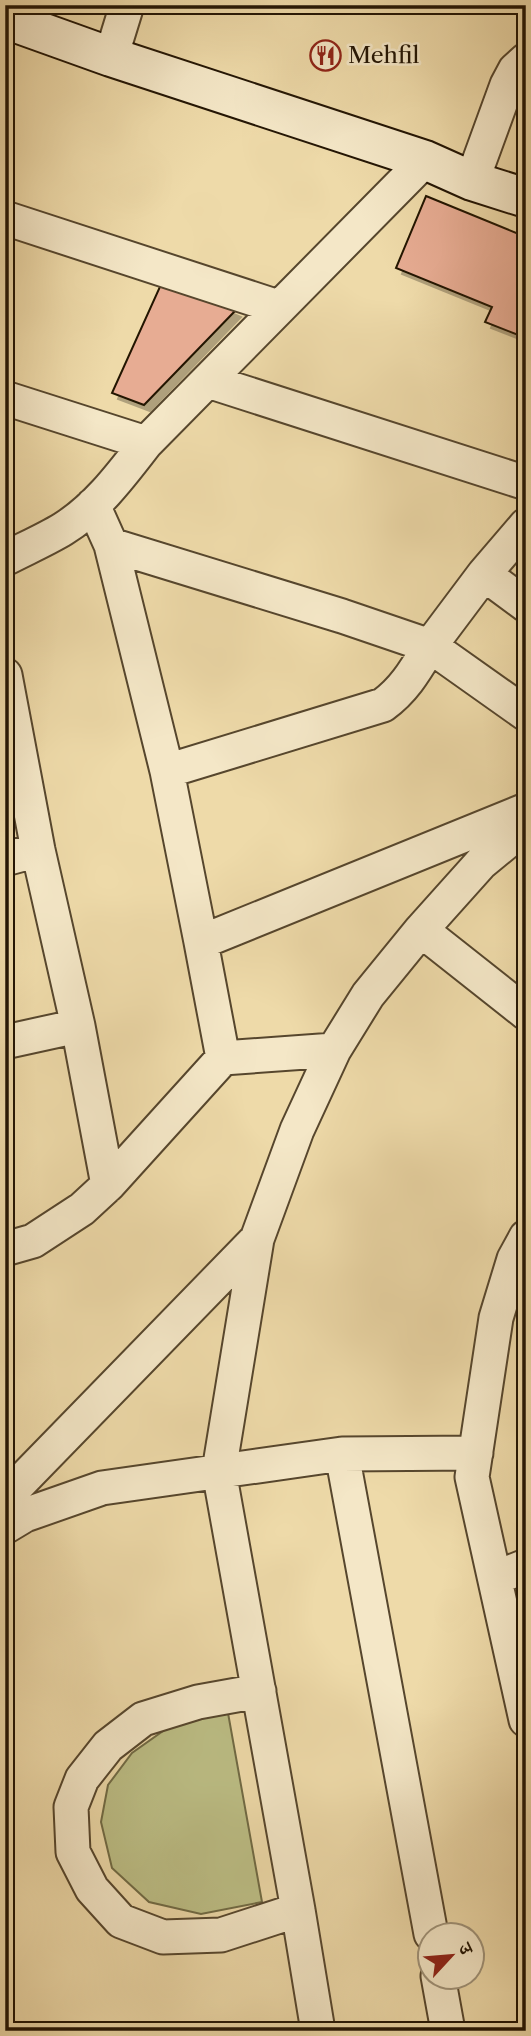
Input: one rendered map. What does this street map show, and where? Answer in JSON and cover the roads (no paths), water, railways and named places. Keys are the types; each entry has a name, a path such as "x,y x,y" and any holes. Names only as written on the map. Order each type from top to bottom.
{"street":[{"path":"111,57 127,5"},
{"path":"5,19 111,57 425,160 472,181 526,198"},
{"path":"472,181 507,85 515,70 526,60"},
{"path":"5,559 65,528 93,505 146,443 425,160"},
{"path":"5,218 278,307"},
{"path":"208,381 526,483"},
{"path":"5,398 146,443"},
{"path":"93,505 111,545 167,771 223,1058"},
{"path":"167,771 383,705 396,696 408,682 430,646 484,574 526,525"},
{"path":"111,545 430,646 526,714"},
{"path":"484,574 526,604"},
{"path":"5,675 38,850 78,1026 108,1185"},
{"path":"201,942 526,810"},
{"path":"318,2031 219,1471 257,1239 297,1130 334,1050 368,995 481,863 526,826"},
{"path":"5,859 38,850"},
{"path":"421,930 526,1013"},
{"path":"5,1042 78,1026"},
{"path":"5,1249 33,1241 82,1209 108,1185 223,1058 334,1050"},
{"path":"5,1498 257,1239"},
{"path":"522,1252 496,1318 472,1477 526,1720"},
{"path":"5,1527 25,1515 102,1488 342,1454 476,1453"},
{"path":"342,1454 428,1920"},
{"path":"495,1578 526,1566"},
{"path":"259,1691 198,1702 143,1718 108,1746 82,1779 71,1807 74,1852 92,1889 121,1922 163,1937 221,1935 298,1910"},
{"path":"441,1990 448,2031"}],"place":[{"name":"Mehfil","path":"325,55"}]}
